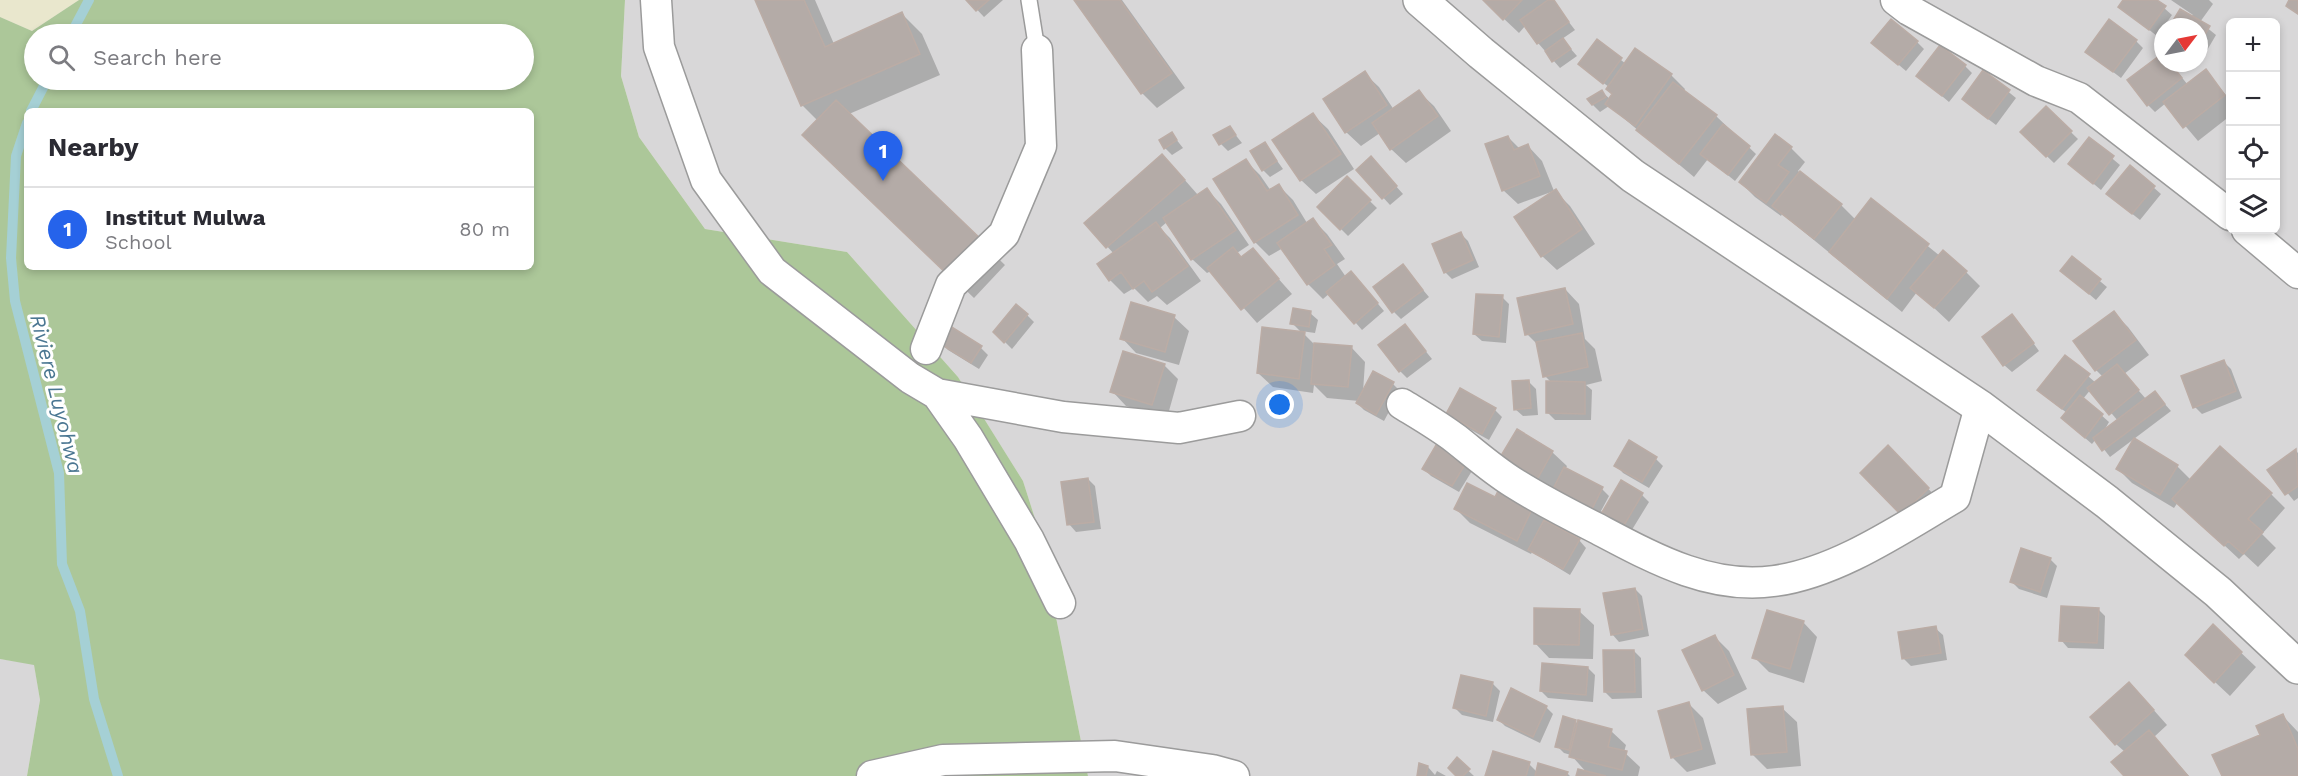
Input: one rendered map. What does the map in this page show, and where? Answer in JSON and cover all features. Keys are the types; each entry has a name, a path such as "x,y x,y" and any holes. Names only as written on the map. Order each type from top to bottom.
{"street":[{"path":"656,0 659,46 706,180 772,272 910,378 937,394 1063,417 1179,428 1240,416"},
{"path":"1420,0 1481,53 1633,176 1980,406 2107,502 2218,592 2298,667"},
{"path":"1896,0 1909,10 2036,81 2079,98 2226,212"},
{"path":"926,349 951,285 1004,234 1041,146 1037,50"},
{"path":"2252,234 2298,273"},
{"path":"937,394 968,438 1023,530 1060,603"},
{"path":"1402,404 1454,437 1515,484 1571,515 1662,562 1725,582 1774,581 1822,568 1886,538 1955,497 1980,406"},
{"path":"872,776 943,760 1115,756 1212,770 1234,776"}],"lane":[{"path":"1029,0 1037,50"}],"shaded area":[{"path":"0,0 79,0 43,24 24,24 24,28 0,17"},
{"path":"625,0 2298,0 2298,776 1088,776 1038,528 1023,481 958,377 847,252 705,229 639,137 621,76"},
{"path":"0,659 34,664 40,700 27,776 0,776"}],"green space":[{"path":"79,0 625,0 621,76 639,137 705,229 847,252 958,377 1023,481 1038,528 1088,776 27,776 40,700 34,665 0,659 0,17 24,28 24,90 534,90 534,24 43,24"}],"building":[{"path":"755,0 804,0 825,47 902,12 920,54 801,106"},
{"path":"966,0 989,0 976,11"},
{"path":"1074,0 1120,0 1172,73 1141,94"},
{"path":"1483,0 1522,0 1503,20"},
{"path":"1548,0 1554,0 1569,22 1537,44 1520,20"},
{"path":"2123,0 2157,0 2166,6 2158,18 2154,18 2154,23 2149,30 2118,7"},
{"path":"2289,0 2298,0 2298,14 2286,6"},
{"path":"2180,9 2196,18 2174,18"},
{"path":"1891,19 1918,41 1898,65 1871,43"},
{"path":"2109,19 2137,40 2113,72 2085,52"},
{"path":"1563,38 1571,49 1552,62 1545,51"},
{"path":"1597,39 1622,58 1603,84 1578,64"},
{"path":"1940,45 1966,65 1942,96 1916,76"},
{"path":"1635,48 1672,74 1635,126 1605,104 1612,94 1606,89"},
{"path":"2154,60 2154,72 2177,72 2182,78 2147,106 2127,80"},
{"path":"1983,70 2010,90 1988,119 1962,99"},
{"path":"1365,71 1387,105 1345,133 1323,99"},
{"path":"2202,72 2208,72 2225,95 2183,128 2163,102"},
{"path":"1673,82 1717,115 1679,164 1636,130"},
{"path":"1419,90 1438,116 1390,150 1372,123"},
{"path":"1602,90 1606,97 1592,105 1587,99"},
{"path":"836,100 986,244 952,279 802,135"},
{"path":"2046,106 2072,131 2046,157 2020,132"},
{"path":"1313,113 1341,154 1300,181 1272,140"},
{"path":"1723,124 1750,146 1728,175 1700,154"},
{"path":"1230,126 1236,135 1219,145 1213,135"},
{"path":"1172,132 1177,140 1164,149 1159,140"},
{"path":"1775,134 1792,147 1778,165 1789,172 1766,203 1739,182"},
{"path":"1508,136 1514,150 1528,144 1540,176 1502,191 1485,144"},
{"path":"2089,137 2114,156 2093,184 2068,164"},
{"path":"1265,142 1277,161 1262,171 1250,151"},
{"path":"1162,154 1185,180 1106,248 1084,223"},
{"path":"1371,156 1397,186 1382,199 1356,170"},
{"path":"1246,159 1267,191 1279,184 1298,215 1254,243 1213,179"},
{"path":"2130,165 2155,186 2132,214 2106,194"},
{"path":"1800,171 1842,204 1814,239 1772,206"},
{"path":"1347,176 1371,200 1340,230 1317,207"},
{"path":"1207,188 1236,230 1191,260 1163,218"},
{"path":"1556,189 1582,229 1541,257 1514,217"},
{"path":"1871,198 1929,244 1887,299 1829,252"},
{"path":"1313,218 1332,245 1324,249 1335,265 1307,285 1277,243"},
{"path":"1156,222 1188,266 1152,292 1144,281 1133,289 1121,272 1109,281 1097,264"},
{"path":"1461,232 1473,260 1444,273 1432,244"},
{"path":"1233,247 1241,257 1253,248 1279,279 1241,310 1207,268"},
{"path":"1943,250 1967,271 1934,308 1910,288"},
{"path":"2072,256 2101,279 2089,294 2060,271"},
{"path":"1403,264 1423,290 1392,313 1373,287"},
{"path":"1351,271 1378,303 1354,324 1326,292"},
{"path":"1565,288 1573,324 1525,335 1517,298"},
{"path":"1476,294 1503,295 1499,337 1473,334"},
{"path":"1131,302 1175,315 1165,352 1120,339"},
{"path":"1016,304 1028,314 1004,343 993,332"},
{"path":"1293,308 1311,311 1309,327 1290,324"},
{"path":"2114,311 2136,340 2095,371 2073,341"},
{"path":"2012,314 2034,343 2003,366 1982,337"},
{"path":"1405,324 1426,351 1399,372 1378,345"},
{"path":"950,326 982,346 971,363 939,343"},
{"path":"1262,327 1305,332 1299,379 1257,373"},
{"path":"1582,333 1588,367 1543,377 1536,342"},
{"path":"1314,343 1352,346 1348,387 1311,384"},
{"path":"1123,351 1165,364 1152,405 1110,392"},
{"path":"2065,355 2090,374 2062,409 2037,390"},
{"path":"2224,360 2236,391 2193,408 2181,376"},
{"path":"2117,364 2139,390 2109,415 2087,388"},
{"path":"1373,371 1394,382 1376,415 1356,403"},
{"path":"1529,380 1531,408 1514,410 1512,381"},
{"path":"1546,381 1585,382 1585,414 1546,413"},
{"path":"1460,388 1496,408 1482,434 1446,414"},
{"path":"2155,391 2165,404 2102,451 2093,438"},
{"path":"2080,395 2103,414 2085,438 2061,418"},
{"path":"1517,429 1553,451 1534,485 1496,464"},
{"path":"2134,438 2178,465 2160,495 2116,469"},
{"path":"1439,440 1469,458 1452,486 1422,469"},
{"path":"1629,440 1657,457 1642,482 1614,466"},
{"path":"1888,445 1929,488 1901,515 1860,473"},
{"path":"2220,446 2272,493 2248,519 2263,532 2243,554 2228,541 2224,546 2172,499"},
{"path":"2296,449 2298,486 2285,495 2267,470"},
{"path":"1564,467 1603,487 1588,517 1549,497"},
{"path":"1088,478 1094,522 1067,525 1061,482"},
{"path":"1621,480 1643,493 1623,527 1601,514"},
{"path":"1467,483 1495,497 1499,489 1533,507 1517,541 1454,509"},
{"path":"1544,520 1580,539 1563,569 1528,550"},
{"path":"2021,548 2051,558 2040,592 2010,582"},
{"path":"1635,588 1643,629 1611,635 1603,593"},
{"path":"2061,606 2099,608 2097,643 2059,641"},
{"path":"1534,608 1580,609 1579,645 1534,644"},
{"path":"1767,610 1804,621 1790,669 1752,658"},
{"path":"2213,624 2242,652 2214,683 2185,655"},
{"path":"1936,626 1941,653 1902,659 1898,632"},
{"path":"1715,635 1734,675 1702,691 1682,650"},
{"path":"1603,650 1634,650 1635,692 1604,692"},
{"path":"1542,663 1588,667 1586,695 1540,691"},
{"path":"1461,675 1493,682 1486,716 1453,708"},
{"path":"2129,682 2154,710 2115,745 2090,717"},
{"path":"1511,688 1547,706 1533,737 1497,720"},
{"path":"1689,702 1702,749 1671,758 1658,711"},
{"path":"1783,706 1787,752 1751,755 1747,709"},
{"path":"2283,714 2298,749 2298,776 2222,776 2212,755 2260,735 2256,726"},
{"path":"1563,716 1576,720 1569,750 1555,747"},
{"path":"1578,720 1612,729 1608,747 1627,751 1622,770 1569,757"},
{"path":"2149,730 2188,776 2124,776 2111,762"},
{"path":"1493,751 1530,762 1526,776 1485,776"},
{"path":"1457,757 1470,769 1463,776 1456,776 1448,768"},
{"path":"1419,763 1428,766 1426,776 1417,776"},
{"path":"1538,763 1568,772 1566,776 1535,776"},
{"path":"1578,769 1606,776 1576,776"}],"waterway":[{"name":"Riviere Luyohwa","path":"76,24 89,0"},
{"name":"Riviere Luyohwa","path":"33,108 42,90"},
{"name":"Riviere Luyohwa","path":"24,132 16,156 11,258 15,301 59,473 62,564 80,611 94,699 118,776"}],"place":[{"name":"Institut Mulwa","path":"883,181"}]}
